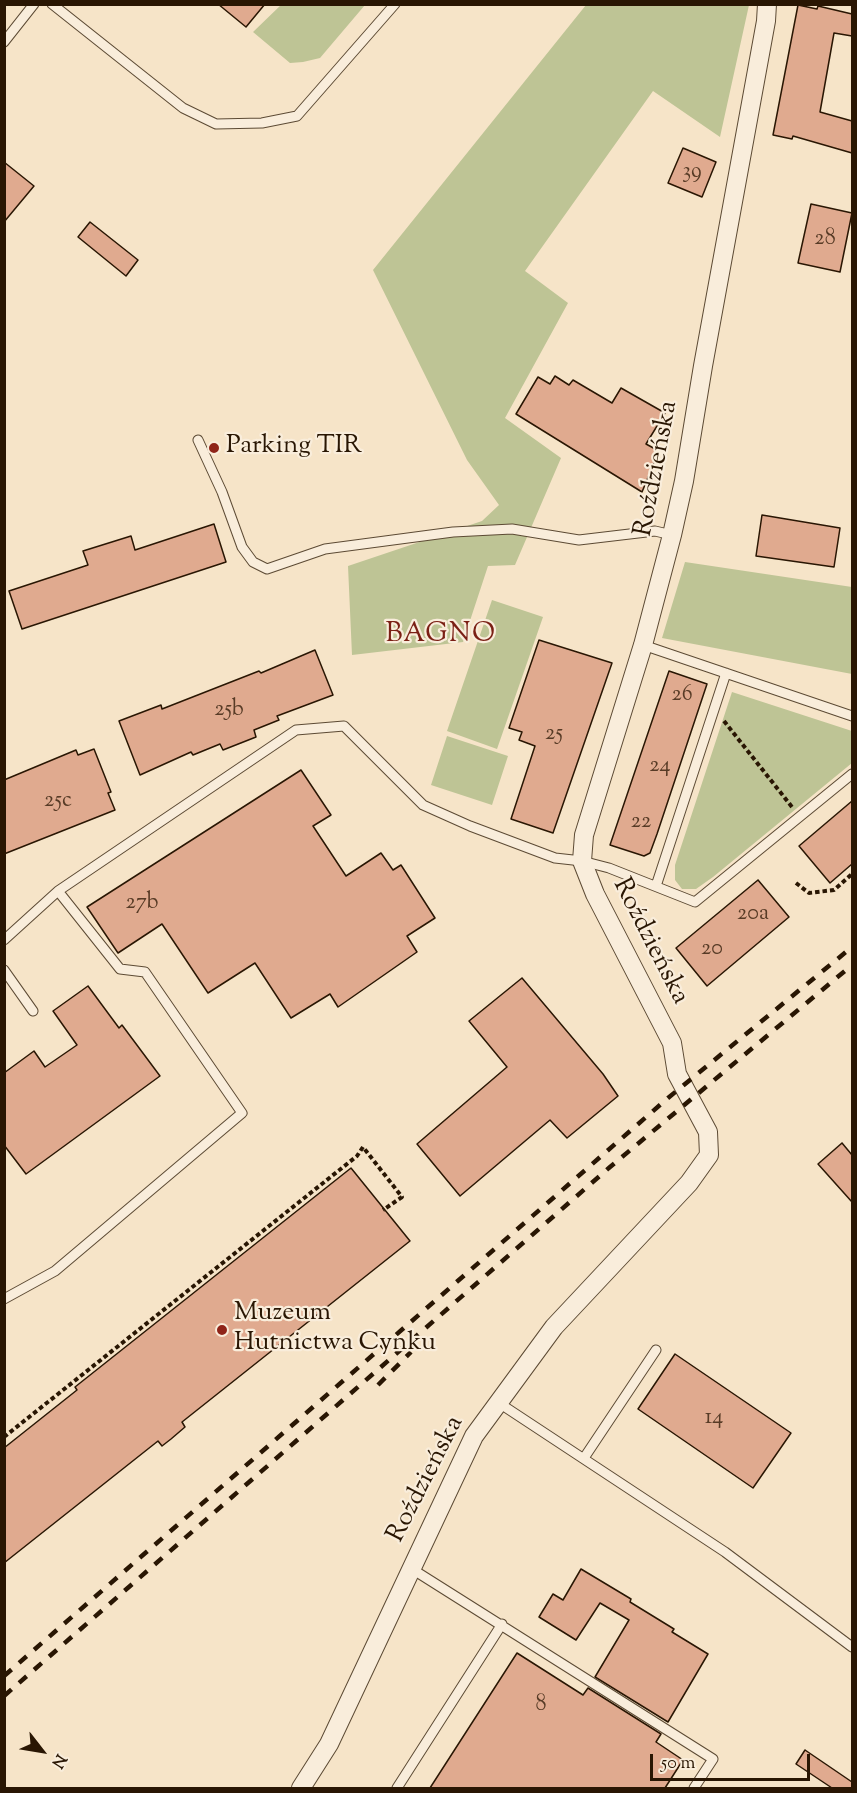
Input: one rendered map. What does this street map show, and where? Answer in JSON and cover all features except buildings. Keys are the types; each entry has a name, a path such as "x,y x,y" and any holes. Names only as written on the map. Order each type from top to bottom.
{"street":[{"name":"Roździeńska","path":"301,1788 329,1744 474,1436 554,1327 689,1183 709,1155 708,1132 677,1074 672,1043 595,894 582,861 584,836 643,645 684,481 766,21 767,4"}],"lane":[{"path":"4,42 34,4"},
{"path":"52,4 183,108 216,124 262,123 297,116 395,4"},
{"path":"198,440 222,492 242,547 253,562 267,569 325,549 453,532 512,529 579,540 655,531 672,536"},
{"path":"643,645 852,716"},
{"path":"656,886 726,673"},
{"path":"4,940 58,891 296,730 344,726 423,806 555,858 582,861 609,868 695,902 852,774"},
{"path":"4,1299 55,1271 242,1113 145,972 120,969 58,891"},
{"path":"4,970 33,1011"},
{"path":"584,1458 656,1350"},
{"path":"499,1403 725,1551 852,1647"},
{"path":"412,1569 713,1759 694,1788"},
{"path":"397,1788 502,1624"}],"path":[{"path":"722,718 793,808"},
{"path":"796,884 808,893 834,890 852,874"},
{"path":"4,1437 357,1156 363,1147 402,1197 383,1210"}],"green space":[{"path":"282,4 365,5 320,58 290,63 253,32"},
{"path":"586,5 749,5 720,137 653,91 525,271 568,303 505,418 561,458 515,565 488,566 463,642 352,655 348,566 482,521 499,505 467,460 373,270"},
{"path":"685,562 852,587 852,674 662,638"},
{"path":"492,600 543,617 497,749 447,731"},
{"path":"732,692 852,731 852,763 713,877 696,889 682,889 675,880 675,865"},
{"path":"447,736 508,756 492,805 431,785"}],"railway":[{"path":"4,1676 668,1098 852,947"},
{"path":"4,1696 610,1167 852,965"},
{"path":"378,1385 411,1352"}],"place":[{"name":"Parking TIR","path":"214,448"},
{"name":"Muzeum Hutnictwa Cynku","path":"222,1330"}],"district":[{"name":"BAGNO","path":"441,636"}]}
